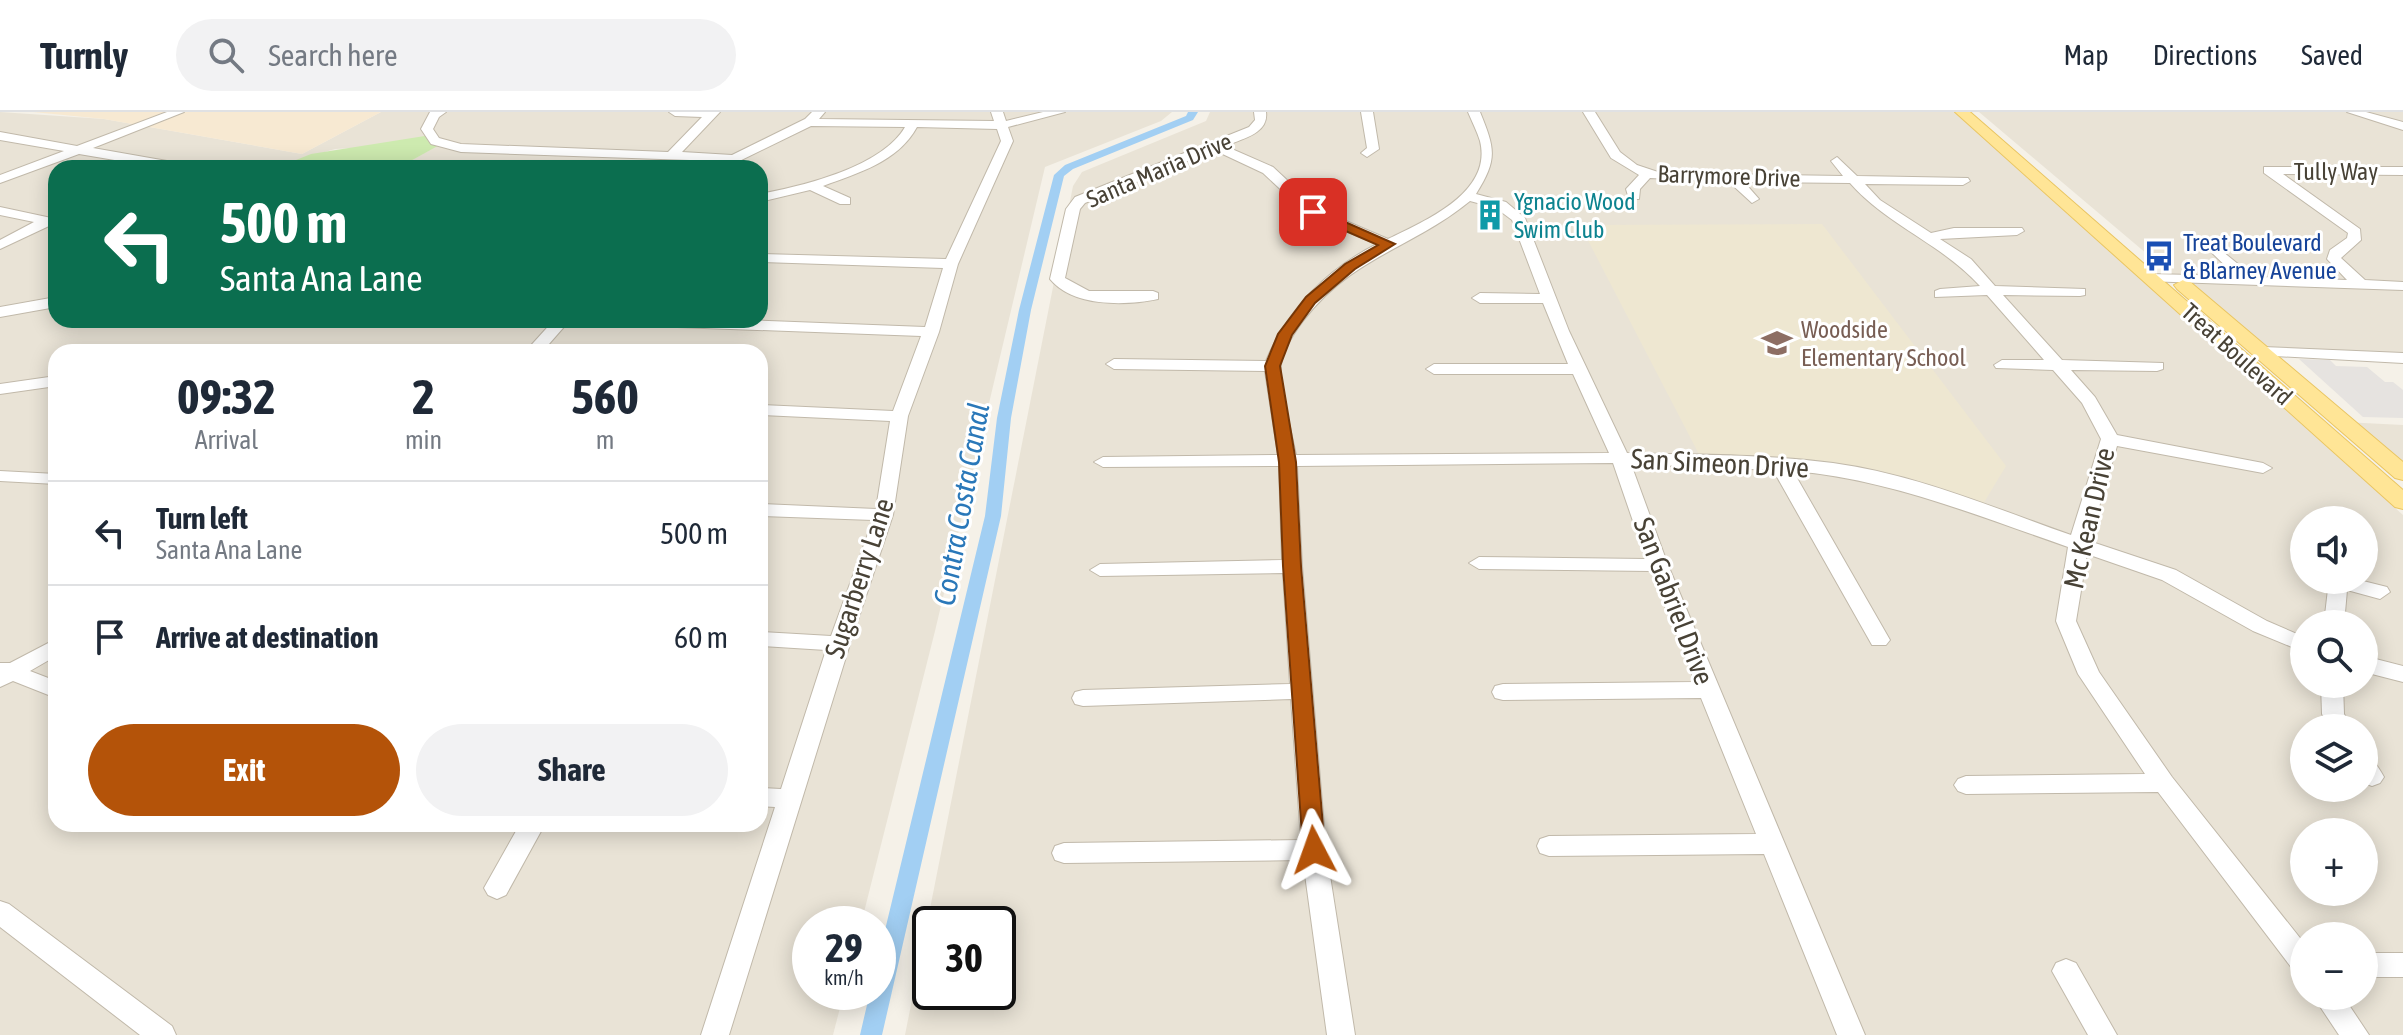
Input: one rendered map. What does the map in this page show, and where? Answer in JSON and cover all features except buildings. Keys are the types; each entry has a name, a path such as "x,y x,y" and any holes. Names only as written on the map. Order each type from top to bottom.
{"main road":[{"name":"Treat Boulevard","path":"1962,112 2403,502"},
{"name":"Treat Boulevard","path":"1979,112 2263,352 2394,458 2403,473"}],"street":[{"path":"53,160 178,112"},
{"path":"440,112 434,115 427,129 435,141 461,148 731,158"},
{"path":"675,112 713,113"},
{"path":"728,160 814,117 912,126 1059,112"},
{"name":"Santa Maria Drive","path":"1153,296 1080,295 1064,287 1057,279 1073,209 1080,200 1253,130 1261,121 1260,112"},
{"path":"1367,112 1373,149 1367,153"},
{"path":"1341,1035 1314,850 1292,566 1288,462 1272,366 1285,334 1311,300 1350,266 1441,218 1468,196 1485,169 1487,144 1474,112"},
{"name":"Barrymore Drive","path":"1589,112 1614,157 1647,173 1677,178 1963,181"},
{"path":"2353,112 2403,126"},
{"path":"673,154 713,113"},
{"name":"Sugarberry Lane","path":"715,1035 788,798 884,515 899,416 931,332 951,264 1007,141 999,118"},
{"path":"768,196 811,185 887,153 901,143 912,126"},
{"path":"0,136 138,160"},
{"path":"1215,146 1268,170 1313,212 1388,244"},
{"name":"Mc Kean Drive","path":"1837,161 1875,203 1966,262 2089,401 2110,439 2079,542 2066,621 2089,674 2164,783 2290,945"},
{"path":"0,179 48,162"},
{"name":"Tully Way","path":"2360,284 2334,259 2335,253 2354,240 2355,232 2269,170 2403,171"},
{"path":"2378,171 2403,186"},
{"path":"1634,196 1633,189 1647,173"},
{"path":"1734,179 1752,199"},
{"path":"811,185 845,201"},
{"name":"San Gabriel Drive","path":"1468,196 1501,205 1518,218 1548,299 1620,458 1658,565 1851,1035"},
{"path":"0,211 48,221"},
{"path":"0,245 48,223"},
{"path":"1926,238 1954,232 2017,231"},
{"path":"2217,251 2248,279"},
{"path":"768,258 951,264"},
{"path":"2150,278 2403,286"},
{"path":"1940,294 1991,290 2080,292"},
{"path":"1480,298 1548,299"},
{"path":"0,312 48,303"},
{"path":"768,326 931,332"},
{"path":"540,344 555,328"},
{"path":"2263,352 2403,358"},
{"path":"1114,364 1272,366"},
{"path":"2002,365 2157,366"},
{"path":"1434,369 1580,369"},
{"path":"0,389 48,382"},
{"path":"768,410 899,416"},
{"path":"2110,439 2263,468"},
{"name":"San Simeon Drive","path":"1103,462 1620,458 1834,469 1904,484 2169,575 2260,626 2290,639"},
{"path":"1780,465 1879,640"},
{"path":"0,476 48,479"},
{"path":"768,510 884,515"},
{"path":"1479,563 1658,565"},
{"path":"1100,570 1292,566"},
{"path":"2335,610 2338,581 2380,592"},
{"path":"768,640 839,644"},
{"path":"4,672 48,650"},
{"path":"2378,668 2403,674"},
{"path":"4,672 48,687"},
{"path":"1503,692 1709,690"},
{"path":"1083,698 1304,691"},
{"path":"1966,785 2164,783"},
{"path":"768,797 788,798"},
{"path":"497,888 528,832"},
{"path":"1549,846 1774,844"},
{"path":"1064,853 1314,850"},
{"path":"0,912 162,1035"},
{"path":"2378,965 2403,965"},
{"path":"2066,971 2103,1035"},
{"path":"2337,1010 2355,1035"}],"shaded area":[{"path":"0,112 104,119 302,154 381,112 1172,112 1161,121 1045,167 935,631 866,906 792,906 792,1010 839,1010 833,1035 0,1035"},
{"path":"33,112 381,112 302,154 104,119"},
{"path":"1210,112 1954,112 2403,515 2403,1035 905,1035 912,1000 912,1010 1016,1010 1016,906 931,906 1073,186 1082,172 1206,121"},
{"path":"1979,112 2403,112 2403,358 2263,352"},
{"name":"Woodside Elementary School","path":"1822,224 2006,466 1980,509 1834,469 1703,462 1580,225"},
{"path":"2299,359 2330,360 2336,366 2367,367 2385,382 2393,382 2403,390 2403,418 2363,417"},
{"path":"2344,422 2403,425 2403,473"}],"green space":[{"path":"431,135 443,143 412,160 296,160 311,154"}],"waterway":[{"name":"Contra Costa Canal","path":"871,1035 993,516 1004,418 1025,310 1059,175 1069,167 1190,118 1193,112"}],"place":[{"name":"Ygnacio Wood Swim Club","path":"1490,215"},
{"name":"Treat Boulevard & Blarney Avenue","path":"2159,256"},
{"name":"Woodside Elementary School","path":"1777,343"}],"route":[{"path":"1313,212 1388,244 1350,266 1311,300 1285,334 1272,366 1288,462 1292,566 1314,850"}]}
